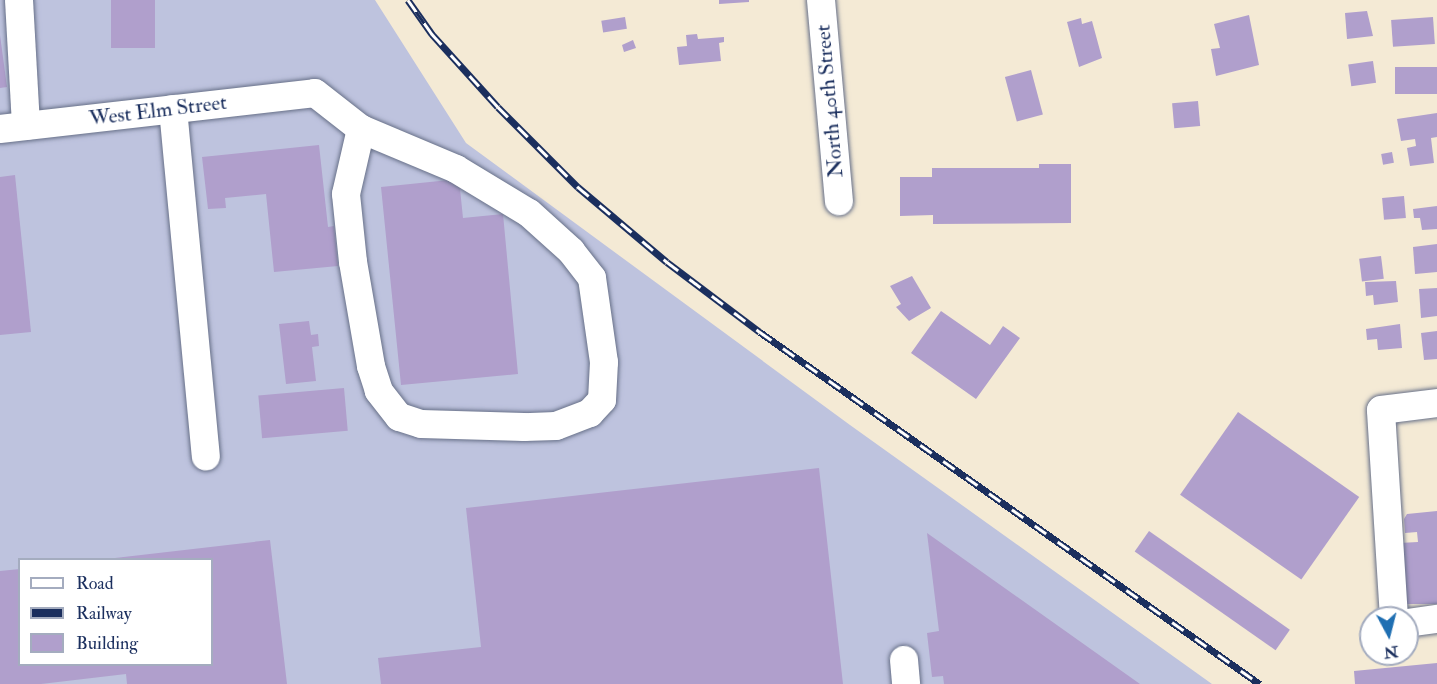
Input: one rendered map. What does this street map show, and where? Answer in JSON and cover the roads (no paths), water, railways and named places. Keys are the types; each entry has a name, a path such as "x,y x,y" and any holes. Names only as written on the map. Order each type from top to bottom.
{"street":[{"path":"13,127 19,0"},
{"name":"North 40th Street","path":"821,0 839,201"},
{"name":"West Elm Street","path":"13,127 315,93 361,129"},
{"path":"172,109 206,456"},
{"path":"361,129 466,175 529,213 571,251 592,278 604,362 602,400 590,413 556,426 524,427 421,424 399,417 379,390 371,366 354,272 346,194 361,129"},
{"path":"1393,606 1381,410 1437,403"},
{"path":"1419,621 1437,619"}],"railway":[{"path":"408,0 432,34 498,107 578,187 667,262 760,332 1260,684"}]}
